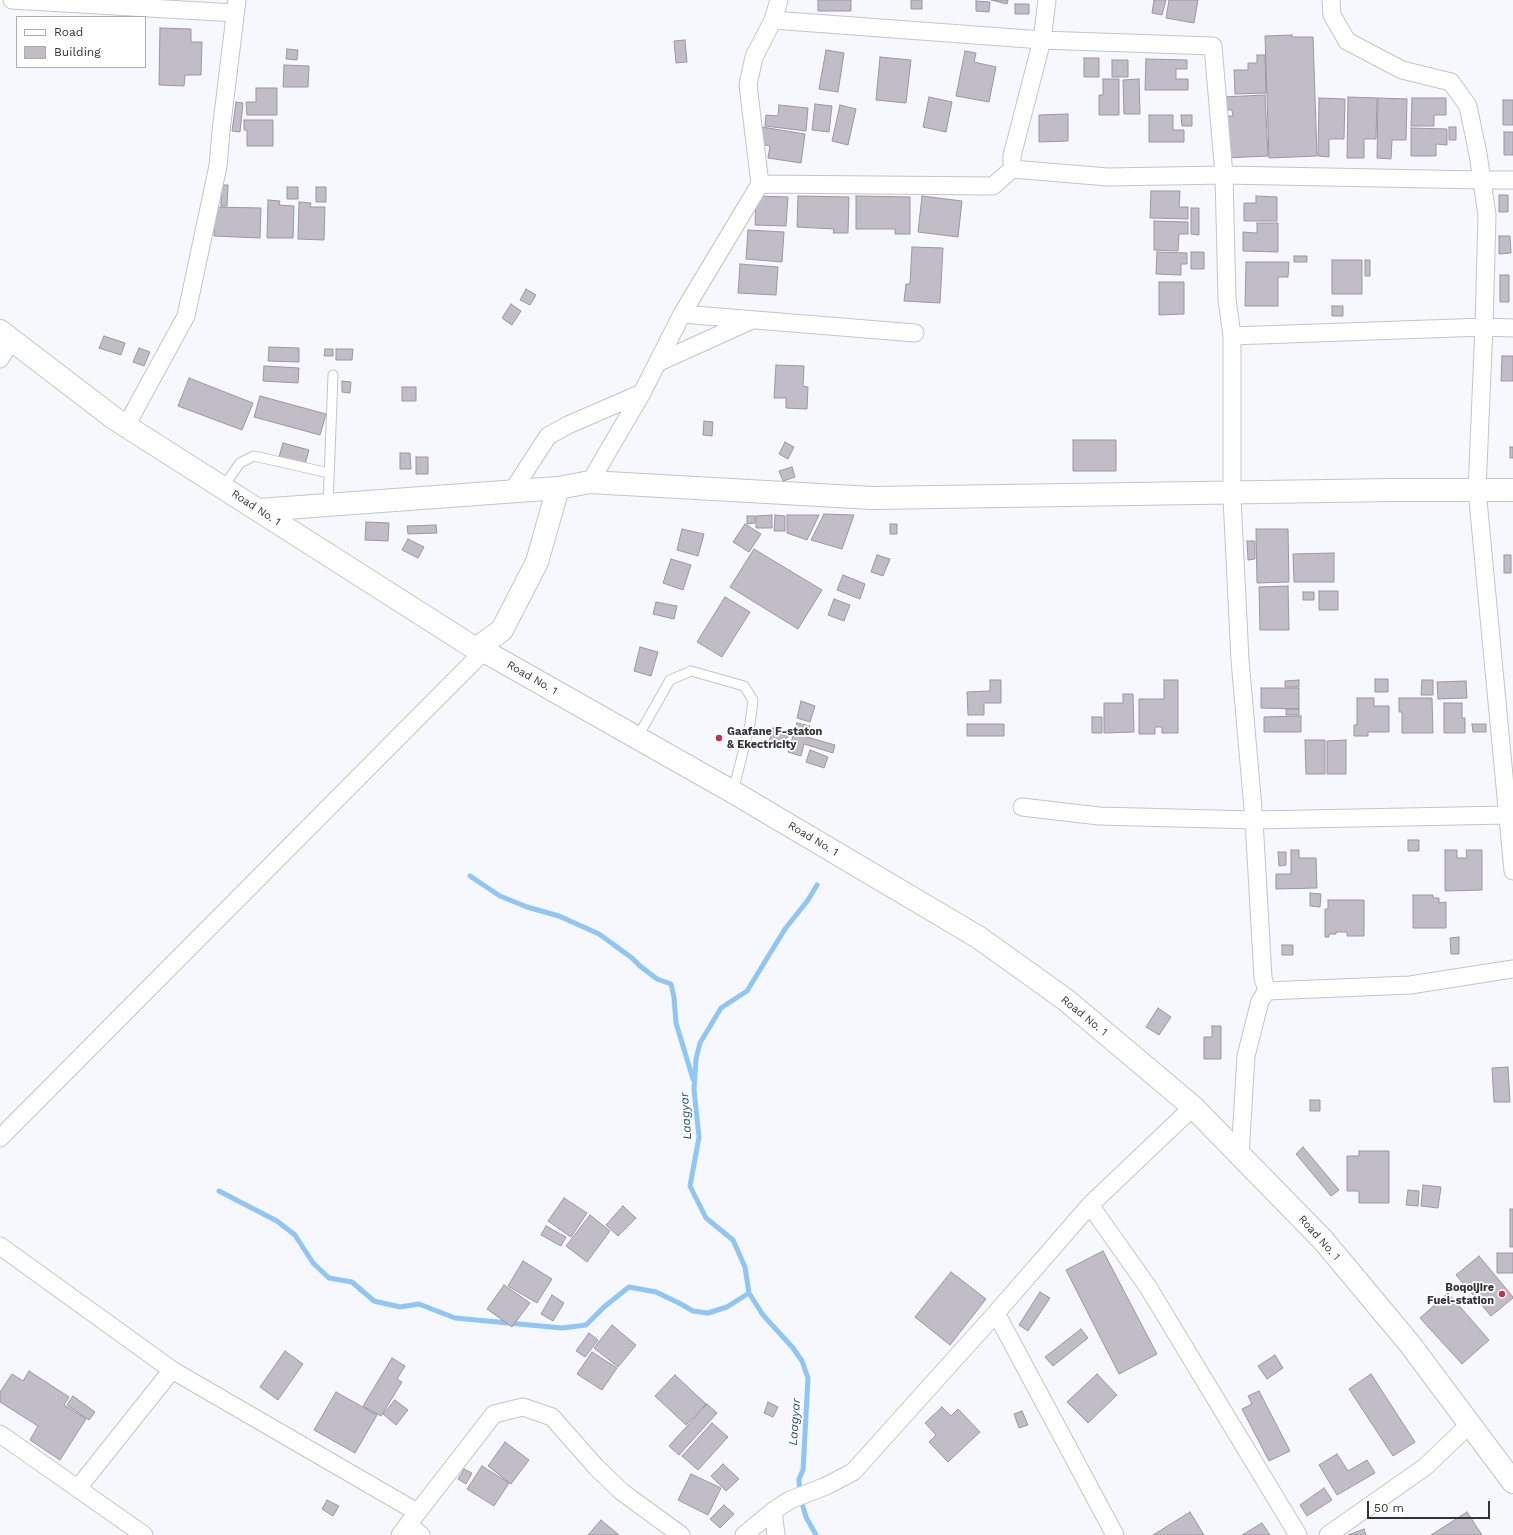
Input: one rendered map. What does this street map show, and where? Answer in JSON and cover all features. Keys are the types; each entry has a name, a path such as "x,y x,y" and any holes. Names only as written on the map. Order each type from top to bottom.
{"main road":[{"name":"Road No. 1","path":"6,335 126,426 480,650 733,792 978,937 1066,1000 1193,1107 1323,1240 1409,1343 1513,1482"},
{"path":"259,510 513,490 558,488 590,482 872,498 1232,492 1513,490"},
{"path":"480,650 502,630 538,562 558,488"}],"street":[{"path":"12,0 236,7 218,166 186,316 126,426"},
{"path":"590,482 642,394 682,314 760,184 748,85 754,57 773,20 779,0"},
{"path":"1012,169 1012,156 1042,40 1047,0"},
{"path":"1331,0 1332,15 1347,41 1402,70 1451,82 1468,106 1487,215 1477,490 1508,756 1508,814 1513,871"},
{"path":"773,20 1042,40 1213,46 1224,175 1227,299 1232,336 1232,492 1240,660 1254,820 1263,978 1267,991"},
{"path":"760,184 992,186 1012,169 1108,178 1224,175 1513,180"},
{"path":"682,314 915,333"},
{"path":"657,363 754,320"},
{"path":"1232,336 1484,327 1513,328"},
{"path":"0,359 6,335"},
{"path":"513,490 548,436 568,425 642,394"},
{"path":"0,1138 480,650"},
{"path":"1022,807 1099,816 1254,820 1508,814"},
{"path":"1267,991 1410,985 1513,969"},
{"path":"1240,1156 1246,1056 1260,1001 1267,991"},
{"path":"744,1535 773,1511 790,1500 826,1486 853,1472 996,1313 1090,1205 1193,1107"},
{"path":"1090,1205 1148,1287 1298,1535"},
{"path":"0,1246 172,1370 408,1524 421,1535"},
{"path":"996,1313 1115,1535"},
{"path":"78,1488 172,1370"},
{"path":"408,1524 494,1414 523,1406 552,1417 596,1467 622,1492 681,1535"},
{"path":"1328,1535 1425,1467 1470,1424"},
{"path":"0,1434 144,1535"},
{"path":"773,1511 776,1535"}],"lane":[{"path":"328,505 333,375"},
{"path":"223,487 240,463 254,456 329,474"},
{"path":"637,738 670,680 691,671 744,686 753,700 750,724 733,792"}],"building":[{"path":"818,0 851,0 851,11 818,11"},
{"path":"911,0 922,0 922,9 911,9"},
{"path":"991,0 1008,0 1007,4"},
{"path":"1154,0 1166,0 1162,15 1152,13"},
{"path":"1169,0 1198,0 1194,23 1166,18"},
{"path":"976,1 990,2 989,12 976,11"},
{"path":"1015,4 1029,4 1029,14 1015,14"},
{"path":"160,28 191,29 191,42 202,42 201,75 185,75 184,86 159,85"},
{"path":"1292,35 1292,37 1313,37 1317,156 1269,158 1265,36"},
{"path":"685,40 687,62 676,63 674,41"},
{"path":"287,49 298,50 297,60 286,59"},
{"path":"826,50 844,53 838,92 819,89"},
{"path":"965,51 976,53 974,62 996,67 989,102 956,96"},
{"path":"1257,55 1265,55 1266,93 1235,94 1234,70 1248,70 1248,63 1257,63"},
{"path":"880,57 911,60 906,103 876,100"},
{"path":"1084,58 1099,58 1099,77 1084,77"},
{"path":"1146,59 1187,60 1187,69 1176,69 1176,79 1188,79 1188,90 1145,90"},
{"path":"1112,60 1128,60 1128,77 1112,77"},
{"path":"284,65 309,66 308,87 283,87"},
{"path":"1103,79 1119,79 1119,115 1099,115 1099,95 1103,95"},
{"path":"1139,79 1140,114 1124,114 1123,80"},
{"path":"256,88 277,88 277,115 247,115 246,102 256,102"},
{"path":"1265,95 1268,156 1225,158 1223,116 1233,116 1232,110 1223,110 1222,97"},
{"path":"929,97 952,102 946,132 923,127"},
{"path":"1348,97 1377,98 1376,139 1364,139 1364,158 1347,158"},
{"path":"1319,98 1345,99 1344,139 1329,139 1329,157 1318,156"},
{"path":"1378,98 1407,99 1406,140 1392,140 1391,159 1377,158"},
{"path":"1412,98 1446,98 1446,115 1434,115 1434,126 1411,126"},
{"path":"1503,100 1513,100 1513,125 1503,125"},
{"path":"236,102 243,103 240,132 232,131"},
{"path":"815,104 832,106 829,132 812,130"},
{"path":"779,105 808,108 806,131 765,126 766,115 778,116"},
{"path":"840,105 856,109 848,145 832,141"},
{"path":"1068,114 1068,141 1039,142 1039,115"},
{"path":"1149,115 1173,115 1173,130 1184,130 1184,142 1149,142"},
{"path":"1181,115 1192,115 1192,126 1182,126"},
{"path":"244,120 273,120 273,146 247,146 247,130 244,130"},
{"path":"762,127 805,134 801,163 768,158 770,146 759,144"},
{"path":"1449,127 1456,127 1456,140 1449,140"},
{"path":"1411,128 1447,129 1447,145 1436,144 1436,156 1411,156"},
{"path":"1504,132 1513,132 1513,155 1504,155"},
{"path":"221,185 228,185 227,206 221,206"},
{"path":"287,187 298,187 298,199 287,199"},
{"path":"316,187 326,187 326,202 316,202"},
{"path":"1151,191 1180,191 1179,207 1188,207 1188,219 1150,218"},
{"path":"1499,195 1508,195 1508,212 1499,212"},
{"path":"756,196 788,197 786,226 755,225"},
{"path":"798,196 849,197 848,233 833,233 834,229 797,227"},
{"path":"856,196 910,197 910,234 895,234 895,229 856,229"},
{"path":"922,196 962,201 958,237 918,232"},
{"path":"1256,196 1277,197 1277,221 1244,221 1244,203 1256,203"},
{"path":"268,200 280,201 279,205 294,206 293,238 267,238"},
{"path":"299,202 311,203 310,207 325,207 324,240 298,239"},
{"path":"214,207 261,208 260,238 214,236"},
{"path":"1191,208 1199,208 1199,235 1191,234"},
{"path":"1154,221 1188,222 1188,234 1179,234 1178,251 1154,250"},
{"path":"1257,223 1278,223 1278,252 1243,251 1243,232 1257,233"},
{"path":"748,230 784,232 782,262 746,259"},
{"path":"1499,236 1510,236 1511,253 1499,254"},
{"path":"912,247 943,248 940,303 904,301 906,284 910,284"},
{"path":"1157,252 1187,253 1187,264 1181,264 1181,275 1156,274"},
{"path":"1191,252 1204,252 1204,269 1191,269"},
{"path":"1294,256 1307,256 1307,262 1294,262"},
{"path":"1332,260 1362,260 1362,294 1332,294"},
{"path":"1365,260 1370,260 1370,276 1365,276"},
{"path":"1246,262 1289,262 1288,277 1278,277 1278,306 1245,306"},
{"path":"740,264 778,267 776,295 738,293"},
{"path":"1500,275 1509,275 1509,302 1500,302"},
{"path":"1159,282 1184,282 1184,314 1159,315"},
{"path":"526,289 536,295 530,305 520,300"},
{"path":"511,304 521,311 512,325 502,318"},
{"path":"1332,306 1343,306 1343,316 1332,316"},
{"path":"104,336 125,343 121,355 99,348"},
{"path":"269,347 299,348 299,362 268,361"},
{"path":"139,348 150,352 144,366 133,362"},
{"path":"325,349 333,349 333,356 324,356"},
{"path":"336,349 353,349 352,360 336,360"},
{"path":"1502,356 1513,356 1513,381 1501,381"},
{"path":"776,365 804,366 803,386 808,387 807,409 786,408 786,398 774,398"},
{"path":"264,366 299,368 298,383 263,381"},
{"path":"189,378 253,403 242,430 178,406"},
{"path":"342,381 351,382 350,393 342,392"},
{"path":"402,387 416,387 416,401 402,401"},
{"path":"260,396 326,414 320,435 254,417"},
{"path":"704,421 713,422 712,436 703,435"},
{"path":"1073,440 1116,440 1116,471 1073,471"},
{"path":"785,442 794,447 788,459 779,454"},
{"path":"283,443 309,450 305,464 279,457"},
{"path":"1510,447 1513,447 1513,458 1510,458"},
{"path":"400,453 410,453 411,469 400,469"},
{"path":"416,457 428,457 428,474 416,474"},
{"path":"792,467 795,477 783,481 779,471"},
{"path":"824,514 854,515 842,549 811,540"},
{"path":"772,515 772,528 756,528 756,516"},
{"path":"775,515 785,516 785,531 774,531"},
{"path":"787,515 819,515 807,540 787,533"},
{"path":"747,516 755,516 755,523 747,524"},
{"path":"366,522 389,523 388,541 365,540"},
{"path":"745,524 761,534 749,552 733,542"},
{"path":"890,524 897,524 897,534 890,534"},
{"path":"436,525 437,533 408,534 407,526"},
{"path":"682,529 704,534 698,556 677,550"},
{"path":"1256,529 1288,529 1289,582 1257,583"},
{"path":"408,539 424,547 418,558 402,550"},
{"path":"1247,541 1255,541 1255,559 1248,560"},
{"path":"754,549 822,590 798,629 730,587"},
{"path":"1334,553 1334,582 1294,582 1293,554"},
{"path":"877,555 890,559 883,576 871,572"},
{"path":"1504,555 1511,555 1511,573 1504,573"},
{"path":"671,559 691,565 683,590 663,583"},
{"path":"843,575 865,584 860,599 837,590"},
{"path":"1288,586 1289,630 1260,630 1259,587"},
{"path":"1319,591 1338,591 1338,610 1319,610"},
{"path":"1303,592 1314,592 1314,600 1303,600"},
{"path":"725,597 750,612 722,657 697,642"},
{"path":"834,599 850,605 844,621 828,615"},
{"path":"656,602 677,606 674,619 653,614"},
{"path":"640,647 658,652 651,676 634,671"},
{"path":"1375,679 1388,679 1388,692 1375,692"},
{"path":"990,680 1001,680 1001,703 984,703 984,715 968,715 967,692 990,691"},
{"path":"1164,680 1178,680 1178,733 1162,733 1162,727 1155,727 1155,734 1139,734 1139,699 1164,699"},
{"path":"1299,680 1299,687 1285,687 1285,681"},
{"path":"1422,680 1433,680 1433,695 1421,695"},
{"path":"1466,681 1467,698 1438,699 1437,682"},
{"path":"1261,688 1299,688 1299,709 1261,708"},
{"path":"1123,694 1133,694 1134,732 1104,733 1104,703 1123,703"},
{"path":"1357,698 1374,698 1374,706 1389,706 1389,732 1368,732 1368,736 1354,736 1354,725 1357,725"},
{"path":"1399,698 1432,698 1433,733 1402,733 1402,712 1399,712"},
{"path":"801,701 815,706 810,722 797,718"},
{"path":"1444,703 1462,703 1462,718 1465,718 1465,733 1444,733"},
{"path":"1286,709 1299,709 1299,715 1286,715"},
{"path":"1301,716 1301,732 1264,732 1264,717"},
{"path":"1092,717 1102,717 1102,733 1092,733"},
{"path":"797,723 810,726 807,737 835,745 833,753 804,744 801,756 788,752"},
{"path":"967,724 1004,724 1004,736 967,736"},
{"path":"1472,724 1486,724 1486,732 1473,732"},
{"path":"773,728 789,733 784,746 769,741"},
{"path":"1305,740 1325,740 1325,774 1306,774"},
{"path":"1346,740 1346,774 1327,774 1327,741"},
{"path":"810,750 828,757 824,768 806,762"},
{"path":"1408,840 1419,840 1419,851 1408,851"},
{"path":"1291,850 1299,850 1299,858 1316,858 1317,888 1276,889 1276,874 1291,874"},
{"path":"1445,850 1457,850 1457,858 1467,858 1466,850 1482,850 1482,890 1445,891"},
{"path":"1278,852 1286,852 1286,865 1279,866"},
{"path":"1310,893 1321,894 1320,907 1310,906"},
{"path":"1413,895 1433,895 1433,898 1439,898 1439,903 1446,902 1446,928 1413,928"},
{"path":"1328,900 1364,900 1364,936 1347,936 1347,932 1336,932 1336,934 1329,934 1329,937 1325,937 1325,909 1328,909"},
{"path":"1459,937 1459,954 1451,954 1450,938"},
{"path":"1282,945 1293,945 1293,955 1282,955"},
{"path":"1158,1008 1171,1017 1159,1035 1146,1027"},
{"path":"1212,1026 1221,1026 1221,1059 1204,1059 1204,1037 1212,1037"},
{"path":"1508,1067 1510,1102 1494,1102 1492,1068"},
{"path":"1310,1100 1320,1100 1320,1111 1310,1111"},
{"path":"1303,1147 1339,1190 1331,1196 1296,1154"},
{"path":"1359,1151 1389,1151 1389,1203 1359,1203 1359,1191 1347,1191 1347,1156 1359,1156"},
{"path":"1423,1185 1441,1187 1438,1208 1421,1206"},
{"path":"1408,1190 1419,1191 1418,1206 1406,1205"},
{"path":"564,1198 587,1213 571,1237 548,1221"},
{"path":"623,1206 636,1218 618,1236 606,1225"},
{"path":"1510,1209 1513,1209 1513,1247 1510,1247"},
{"path":"590,1215 610,1231 587,1262 566,1246"},
{"path":"546,1226 566,1237 561,1246 541,1235"},
{"path":"1103,1251 1157,1354 1119,1374 1066,1270"},
{"path":"1497,1253 1513,1253 1513,1273 1497,1273"},
{"path":"1479,1256 1513,1297 1491,1316 1456,1275"},
{"path":"523,1261 552,1279 537,1303 508,1286"},
{"path":"951,1272 986,1299 950,1345 915,1317"},
{"path":"504,1285 530,1303 512,1327 487,1309"},
{"path":"1040,1292 1050,1298 1028,1331 1019,1325"},
{"path":"1448,1293 1489,1340 1462,1364 1420,1318"},
{"path":"552,1295 564,1303 553,1321 541,1314"},
{"path":"612,1325 636,1345 618,1367 594,1348"},
{"path":"1081,1329 1088,1338 1053,1366 1045,1357"},
{"path":"589,1333 598,1340 585,1357 576,1351"},
{"path":"285,1351 303,1364 278,1400 260,1387"},
{"path":"592,1352 617,1368 602,1390 577,1374"},
{"path":"1275,1355 1283,1368 1267,1379 1258,1366"},
{"path":"392,1358 405,1366 397,1379 402,1382 381,1416 363,1406"},
{"path":"29,1371 69,1397 64,1405 86,1419 60,1460 30,1440 38,1426 0,1402 0,1392 12,1374 23,1381"},
{"path":"1097,1374 1117,1395 1088,1423 1067,1402"},
{"path":"1371,1374 1415,1442 1393,1456 1349,1389"},
{"path":"675,1375 706,1404 686,1425 655,1396"},
{"path":"1259,1391 1290,1451 1269,1461 1242,1409 1252,1404 1248,1396"},
{"path":"336,1392 377,1415 355,1453 314,1430"},
{"path":"73,1396 95,1412 89,1420 67,1405"},
{"path":"395,1400 408,1410 396,1425 383,1414"},
{"path":"768,1402 778,1407 773,1417 764,1413"},
{"path":"707,1404 717,1413 679,1455 669,1446"},
{"path":"942,1407 951,1416 958,1409 980,1432 948,1462 929,1442 936,1435 925,1423"},
{"path":"1022,1411 1028,1425 1019,1428 1014,1414"},
{"path":"712,1423 728,1437 698,1470 682,1456"},
{"path":"505,1442 529,1460 511,1484 488,1466"},
{"path":"1337,1454 1348,1471 1367,1460 1375,1473 1337,1495 1319,1465"},
{"path":"723,1464 739,1479 726,1491 711,1476"},
{"path":"482,1466 509,1483 494,1506 467,1489"},
{"path":"464,1469 472,1473 466,1484 458,1479"},
{"path":"691,1474 721,1488 708,1515 678,1500"},
{"path":"1324,1488 1332,1500 1307,1516 1300,1505"},
{"path":"327,1500 339,1506 333,1516 322,1509"},
{"path":"724,1505 734,1514 720,1528 710,1519"},
{"path":"1190,1512 1204,1535 1153,1535"},
{"path":"1467,1512 1482,1535 1431,1535"},
{"path":"601,1520 619,1535 588,1535"},
{"path":"1262,1523 1270,1535 1242,1535"},
{"path":"1364,1529 1366,1535 1348,1535"}],"waterway":[{"path":"470,876 500,896 527,907 559,916 599,934 632,958 657,979 671,984 674,997 676,1023 693,1079"},
{"name":"Laagyar","path":"816,1535 806,1517 800,1496 799,1479 803,1470 808,1378 802,1361 793,1348 763,1315 749,1293 745,1267 733,1240 706,1218 690,1186 699,1137 694,1090 696,1059 700,1043 721,1008 747,991 785,929 808,900 817,885"},
{"path":"219,1191 277,1221 295,1235 313,1263 329,1278 352,1282 374,1301 400,1307 419,1304 455,1318 562,1328 586,1325 604,1307 629,1287 656,1292 693,1311 708,1313 727,1307 749,1293"}],"place":[{"name":"Gaafane F-staton & Ekectricity","path":"719,738"},
{"name":"Boqoljire Fuel-station","path":"1502,1294"}]}
